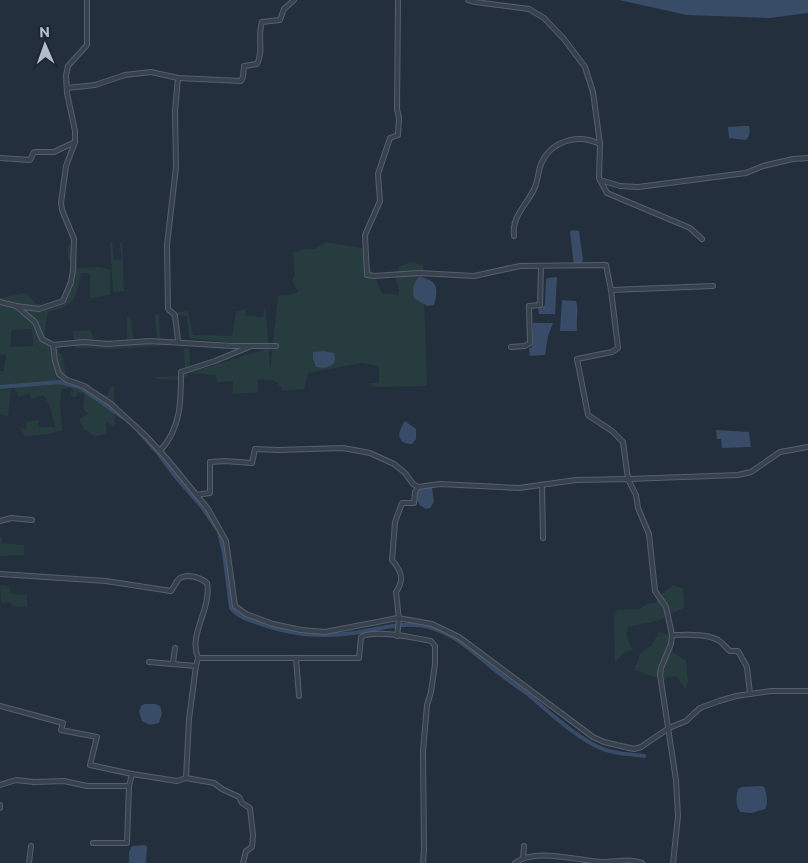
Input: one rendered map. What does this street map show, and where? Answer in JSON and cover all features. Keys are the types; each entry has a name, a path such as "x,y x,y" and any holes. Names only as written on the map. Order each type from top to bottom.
{"street":[{"path":"0,302 38,308 63,301 71,282 74,270 74,236 62,210 61,203 66,166 75,142 74,122 67,88 68,66 87,45 87,0"},
{"path":"67,88 94,85 125,76 151,72 178,78 241,81 244,66 257,64 259,60 262,22 280,20 284,9 294,0"},
{"path":"398,0 398,135 390,138 378,174 380,201 366,235 367,275 428,273 474,276 520,266 606,265 618,348 612,352 577,359 588,415 596,418 623,442 628,479 636,495 638,508 649,534 655,591 666,607 672,635 671,644 660,675 670,744 675,763 678,809 673,863"},
{"path":"468,0 529,10 544,18 564,39 585,67 593,92 600,144 600,180 606,192 690,228 702,239"},
{"path":"178,78 175,111 176,166 167,244 168,309 175,315 178,341"},
{"path":"514,236 513,227 535,188 541,165 548,152 570,139 589,140 600,144"},
{"path":"0,158 30,160 34,152 54,152 75,142"},
{"path":"600,180 620,186 638,187 746,173 762,166 782,163 792,159 808,158"},
{"path":"510,347 530,344 529,306 540,304 541,266"},
{"path":"611,290 713,286"},
{"path":"16,306 35,322 42,339 54,346 84,342 107,344 150,341 276,346"},
{"path":"54,346 55,361 60,374 67,380 84,386 111,404 147,437 196,494 214,519 226,541 235,606 246,614 273,624 301,630 324,632 398,619 432,624 459,637 593,736 623,748 642,748 669,728 686,721 700,708 736,696 771,691 808,691"},
{"path":"160,452 166,445 179,418 181,372 215,361 251,346"},
{"path":"196,494 210,493 210,462 252,463 255,449 343,448 370,453 394,464 418,487 440,484 519,488 576,480 738,475 751,472 780,452 808,447"},
{"path":"542,486 543,538"},
{"path":"398,636 396,592 400,587 402,577 399,568 392,560 395,522 402,503 414,503 415,492 418,487"},
{"path":"0,521 11,518 32,520"},
{"path":"0,574 106,581 171,591 179,578 183,576 197,577 207,583 208,596 197,633 195,650 198,658 189,719 186,778"},
{"path":"198,658 359,658 362,637 364,635 379,634 431,641 435,646 423,751 423,863"},
{"path":"672,635 710,637 718,640 730,651 738,650 747,667 750,694"},
{"path":"174,663 175,648"},
{"path":"296,658 299,696"},
{"path":"149,662 196,666"},
{"path":"0,706 63,723 61,730 97,737 90,765 177,781 186,778 214,783 239,797 250,808 253,835 252,847 246,851 242,863"},
{"path":"93,843 127,843 128,786 132,774"},
{"path":"0,785 16,780 34,782 64,781 87,786 128,786"},
{"path":"29,863 31,846"},
{"path":"522,858 524,846"},
{"path":"515,863 522,858 551,856 604,862 628,860 642,863"}],"green space":[{"path":"112,242 114,260 122,259 120,243 122,243 124,291 113,292 110,243"},
{"path":"326,242 362,248 382,293 398,295 399,291 396,280 398,267 411,262 423,265 427,386 375,387 369,383 379,383 379,366 361,363 308,373 304,389 283,391 278,384 270,380 258,380 258,392 232,394 233,381 217,382 216,375 189,373 183,380 156,379 156,377 178,376 179,369 185,368 184,348 189,348 190,369 205,368 269,348 270,372 278,296 291,295 298,292 292,280 295,276 293,253 304,249 314,249"},
{"path":"75,244 77,268 100,267 110,270 110,295 90,298 90,273 81,273 78,289 73,300 64,307 48,312 45,342 54,350 59,347 58,353 62,354 67,379 76,379 90,385 91,390 107,396 110,387 114,387 115,427 106,422 106,434 94,436 84,429 79,419 88,414 83,408 85,395 78,392 76,397 71,396 70,391 74,392 70,387 62,389 61,394 63,430 48,434 25,436 20,428 26,429 26,422 38,420 38,427 55,427 44,395 31,399 29,393 19,397 13,386 0,387 0,371 4,371 6,354 0,355 0,298 26,293 35,303 54,308 64,301 74,280 72,264 68,259 68,245","holes":["32,329 33,346 11,347 11,330"]},
{"path":"265,306 269,347 189,338 187,316 178,315 178,312 188,311 193,335 232,336 236,311 246,310 245,316 263,317"},
{"path":"159,314 160,338 175,345 112,349 75,348 73,331 91,330 93,339 112,340 112,342 127,341 127,318 131,317 133,339 157,341 155,315"},
{"path":"11,389 8,416 0,415 0,390"},
{"path":"0,537 2,537 1,543 24,545 24,555 0,556"},
{"path":"0,585 8,586 12,594 27,595 27,607 12,606 11,603 1,602"},
{"path":"673,585 683,588 685,607 660,620 628,627 626,636 633,650 623,653 615,663 614,618 617,610 639,609 647,604 656,602"},
{"path":"659,632 670,635 673,652 686,661 688,681 685,689 676,676 667,677 664,680 634,670 641,652 652,645"}],"water":[{"path":"619,0 808,0 808,13 770,18 687,15"},
{"path":"749,126 749,135 746,140 729,138 728,127"},
{"path":"572,230 579,231 583,260 581,264 574,266 570,232"},
{"path":"419,277 430,280 435,285 434,305 427,306 414,298 413,287"},
{"path":"557,277 555,314 539,314 538,307 545,304 546,279"},
{"path":"562,300 576,301 577,331 560,331"},
{"path":"533,323 553,323 548,336 545,355 530,356 529,348 532,347"},
{"path":"324,351 334,353 335,360 332,365 325,368 316,367 313,352"},
{"path":"405,421 416,429 416,439 412,444 403,442 400,437 400,429"},
{"path":"716,430 749,432 751,447 722,448 721,439 717,439"},
{"path":"418,488 432,488 434,502 430,508 426,509 416,499"},
{"path":"144,704 160,706 162,713 159,723 150,725 142,721 139,712"},
{"path":"762,786 765,788 767,798 765,809 752,813 741,812 736,798 738,789"},
{"path":"145,845 147,847 146,863 129,863 129,852 132,846"}],"waterway":[{"path":"0,387 59,382 80,387 124,418"},
{"path":"139,432 202,507 219,532 224,553 231,608 242,617 286,631 320,635 354,633 391,626 410,625 420,625 439,630 465,645 584,739 608,751 644,756"}]}
